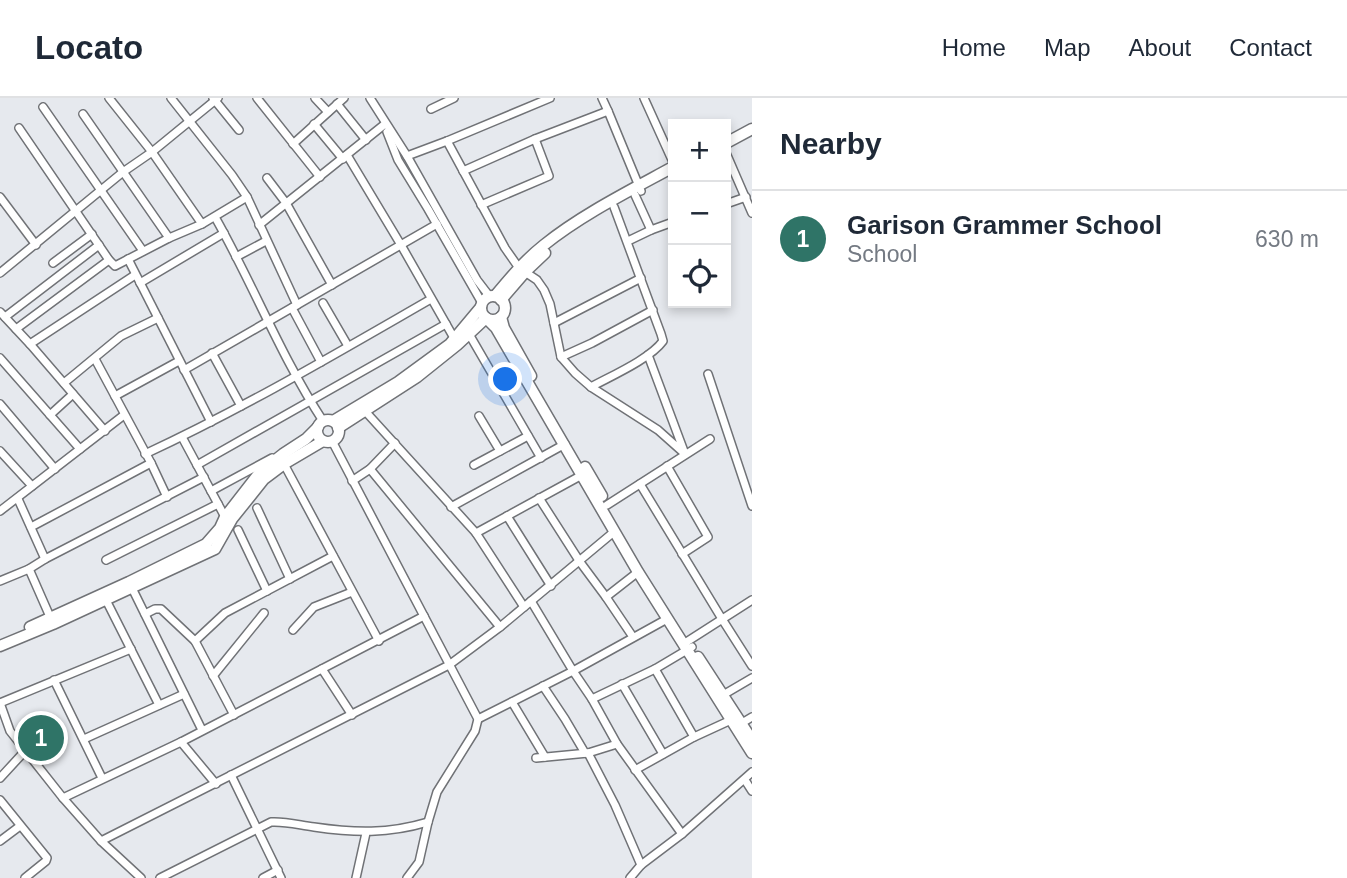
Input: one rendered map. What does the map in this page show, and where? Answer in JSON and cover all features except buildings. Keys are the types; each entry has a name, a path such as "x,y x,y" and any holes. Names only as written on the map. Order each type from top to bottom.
{"main road":[{"path":"731,141 752,129"},
{"path":"731,149 752,137"},
{"path":"0,639 106,600 215,549 232,519 264,479 306,439 398,382 454,338 523,270 547,251 668,169"},
{"path":"523,270 543,246 565,230 668,176"},
{"path":"328,441 319,437 317,432 328,424 365,411 417,377 487,319 495,320 501,317 505,311 504,303 490,301"},
{"path":"490,301 481,312 496,328 545,406 638,572 752,740"},
{"path":"501,317 504,328 582,475 607,505 667,619 689,646 752,753"},
{"path":"0,646 206,544 260,472 337,436 328,424"}],"street":[{"path":"109,98 152,152 202,224"},
{"path":"171,98 247,197 321,362"},
{"path":"257,98 320,177"},
{"path":"316,98 328,111"},
{"path":"370,98 407,156 432,207 437,224 490,301"},
{"path":"431,109 438,102 454,98"},
{"path":"407,156 550,98"},
{"path":"602,98 651,230"},
{"path":"643,98 668,154"},
{"path":"0,273 215,99 239,130"},
{"path":"293,144 340,101 366,140"},
{"path":"43,107 143,251"},
{"path":"463,171 608,111"},
{"path":"83,114 169,238"},
{"path":"314,124 345,157 401,245 454,338"},
{"path":"259,225 385,124"},
{"path":"385,124 398,160 432,207 490,301"},
{"path":"19,128 115,266 202,224 247,197"},
{"path":"481,205 549,176 535,139"},
{"path":"447,141 505,248 544,290 561,357 591,387 657,430 685,454"},
{"path":"731,163 752,213"},
{"path":"267,177 286,203 332,285"},
{"path":"0,197 36,245"},
{"path":"731,202 746,197"},
{"path":"591,387 648,355 663,341 614,207"},
{"path":"215,217 296,376 328,424"},
{"path":"184,370 437,224"},
{"path":"628,241 668,224"},
{"path":"140,283 223,233"},
{"path":"53,263 92,234"},
{"path":"236,257 266,241"},
{"path":"99,245 2,314 105,431"},
{"path":"128,259 211,422"},
{"path":"16,329 109,260"},
{"path":"30,344 135,275"},
{"path":"554,323 641,278"},
{"path":"145,454 241,406 431,299"},
{"path":"323,303 348,346"},
{"path":"561,357 653,310"},
{"path":"64,383 121,337 158,318"},
{"path":"197,465 446,324"},
{"path":"469,334 541,458"},
{"path":"212,353 241,406"},
{"path":"648,355 685,454"},
{"path":"0,358 80,449"},
{"path":"95,359 167,496"},
{"path":"115,396 179,361"},
{"path":"708,374 752,506"},
{"path":"50,415 73,394"},
{"path":"0,404 55,469"},
{"path":"365,411 476,533 528,604 592,699 617,744 682,834"},
{"path":"0,511 124,415"},
{"path":"479,416 500,450"},
{"path":"657,430 673,422"},
{"path":"474,465 528,436"},
{"path":"182,437 225,517"},
{"path":"607,505 710,439"},
{"path":"328,441 352,481 478,719 475,730 437,792 419,862 407,878"},
{"path":"352,481 370,469 395,443"},
{"path":"452,507 565,444"},
{"path":"0,451 32,486"},
{"path":"211,491 284,459 379,641"},
{"path":"31,527 151,463"},
{"path":"667,466 708,537 682,554"},
{"path":"370,469 500,627"},
{"path":"476,533 582,475"},
{"path":"0,581 29,569 204,477"},
{"path":"640,484 752,666"},
{"path":"539,498 580,562 633,636"},
{"path":"18,499 45,559"},
{"path":"106,560 218,505"},
{"path":"257,508 290,579"},
{"path":"507,516 551,586"},
{"path":"238,530 267,591"},
{"path":"101,841 449,665 551,586 615,531"},
{"path":"195,641 225,613 333,556"},
{"path":"29,569 52,621"},
{"path":"606,597 638,572"},
{"path":"132,588 202,730"},
{"path":"293,630 314,607 352,592"},
{"path":"106,600 159,705"},
{"path":"592,699 655,668 752,600"},
{"path":"145,614 155,608 162,609 195,641 234,715"},
{"path":"214,676 264,613"},
{"path":"63,797 181,742 424,616"},
{"path":"478,719 543,687 667,619"},
{"path":"131,649 0,703 10,731 25,751 101,841 141,878"},
{"path":"655,668 694,737"},
{"path":"322,669 352,715"},
{"path":"723,695 752,678"},
{"path":"54,680 102,778"},
{"path":"622,684 663,754"},
{"path":"543,687 587,753 615,805 640,865"},
{"path":"84,739 184,694"},
{"path":"512,702 541,758 587,753 617,744"},
{"path":"742,723 752,717"},
{"path":"635,770 731,720"},
{"path":"181,742 216,784"},
{"path":"0,778 25,751"},
{"path":"631,878 640,865 682,834 752,772"},
{"path":"231,775 280,874 263,878"},
{"path":"744,780 752,791"},
{"path":"0,800 47,858 25,878"},
{"path":"160,878 271,822 366,833 404,829 428,822"},
{"path":"0,841 20,826"},
{"path":"356,878 366,833"}],"place":[{"name":"Garison Grammer School","path":"41,738"}]}
